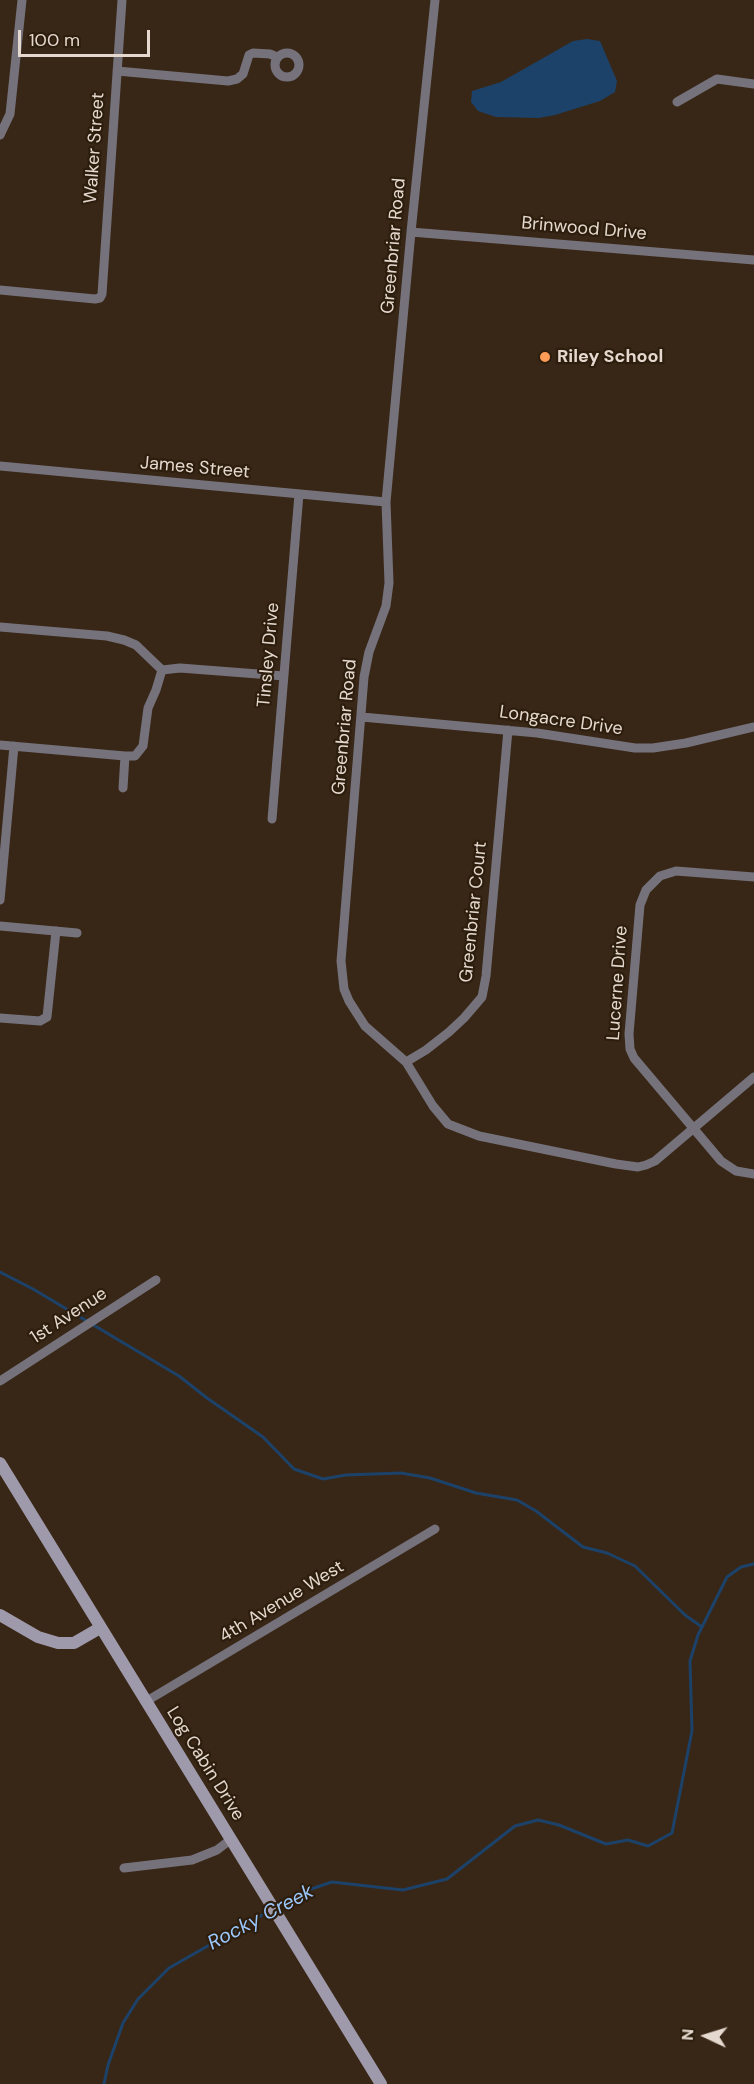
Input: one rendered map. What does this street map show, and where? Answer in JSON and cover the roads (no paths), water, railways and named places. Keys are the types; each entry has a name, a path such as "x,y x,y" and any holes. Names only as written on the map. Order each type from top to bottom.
{"street":[{"path":"0,135 10,114 22,0"},
{"name":"Walker Street","path":"0,290 100,298 102,294 122,0"},
{"name":"Greenbriar Road","path":"435,0 386,502 389,583 386,606 369,652 364,677 341,961 344,989 365,1026 406,1062 433,1106 448,1124 479,1136 639,1167 656,1161 754,1077"},
{"path":"117,71 228,81 237,79 243,74 249,55 253,53 270,54 277,57"},
{"path":"677,102 717,79 754,84"},
{"name":"Brinwood Drive","path":"411,232 754,260"},
{"name":"James Street","path":"0,466 386,502"},
{"name":"Tinsley Drive","path":"272,819 299,494"},
{"path":"0,627 107,636 124,640 136,645 162,670"},
{"path":"162,670 180,668 284,676"},
{"path":"0,745 135,756 143,746 148,708 162,670"},
{"name":"Longacre Drive","path":"362,717 562,736 635,748 686,743 754,727"},
{"name":"Greenbriar Court","path":"406,1062 449,1032 482,997 486,976 507,730"},
{"path":"0,900 14,746"},
{"path":"123,788 125,756"},
{"name":"Lucerne Drive","path":"754,878 676,871 654,880 642,897 629,1034 630,1049 634,1058 722,1161 736,1171 754,1174"},
{"path":"0,926 77,933"},
{"path":"0,1018 40,1021 47,1017 56,931"},
{"name":"1st Avenue","path":"0,1381 156,1280"},
{"name":"Log Cabin Drive","path":"0,1463 381,2084"},
{"name":"4th Avenue West","path":"145,1702 435,1528"},
{"path":"0,1615 38,1637 58,1643 74,1643 100,1628"},
{"path":"124,1868 192,1860 217,1850 230,1840"}],"water":[{"path":"587,39 600,41 617,81 615,92 600,101 539,118 496,117 478,111 471,102 472,91 501,82 573,41"}],"waterway":[{"path":"0,1272 33,1289 179,1376 263,1437 294,1469 323,1479 346,1475 401,1473 430,1478 476,1493 517,1500 536,1511 583,1547 607,1553 635,1566 685,1615 702,1627"},
{"name":"Rocky Creek","path":"276,1907 305,1891 332,1882 403,1890 447,1879 515,1826 538,1820 559,1825 606,1844 628,1840 648,1846 672,1833 692,1731 690,1661 698,1635 727,1577 741,1567 754,1564"},
{"name":"Rocky Creek","path":"104,2084 108,2065 123,2023 138,1999 169,1968 271,1910"}],"place":[{"name":"Riley School","path":"545,357"}]}
